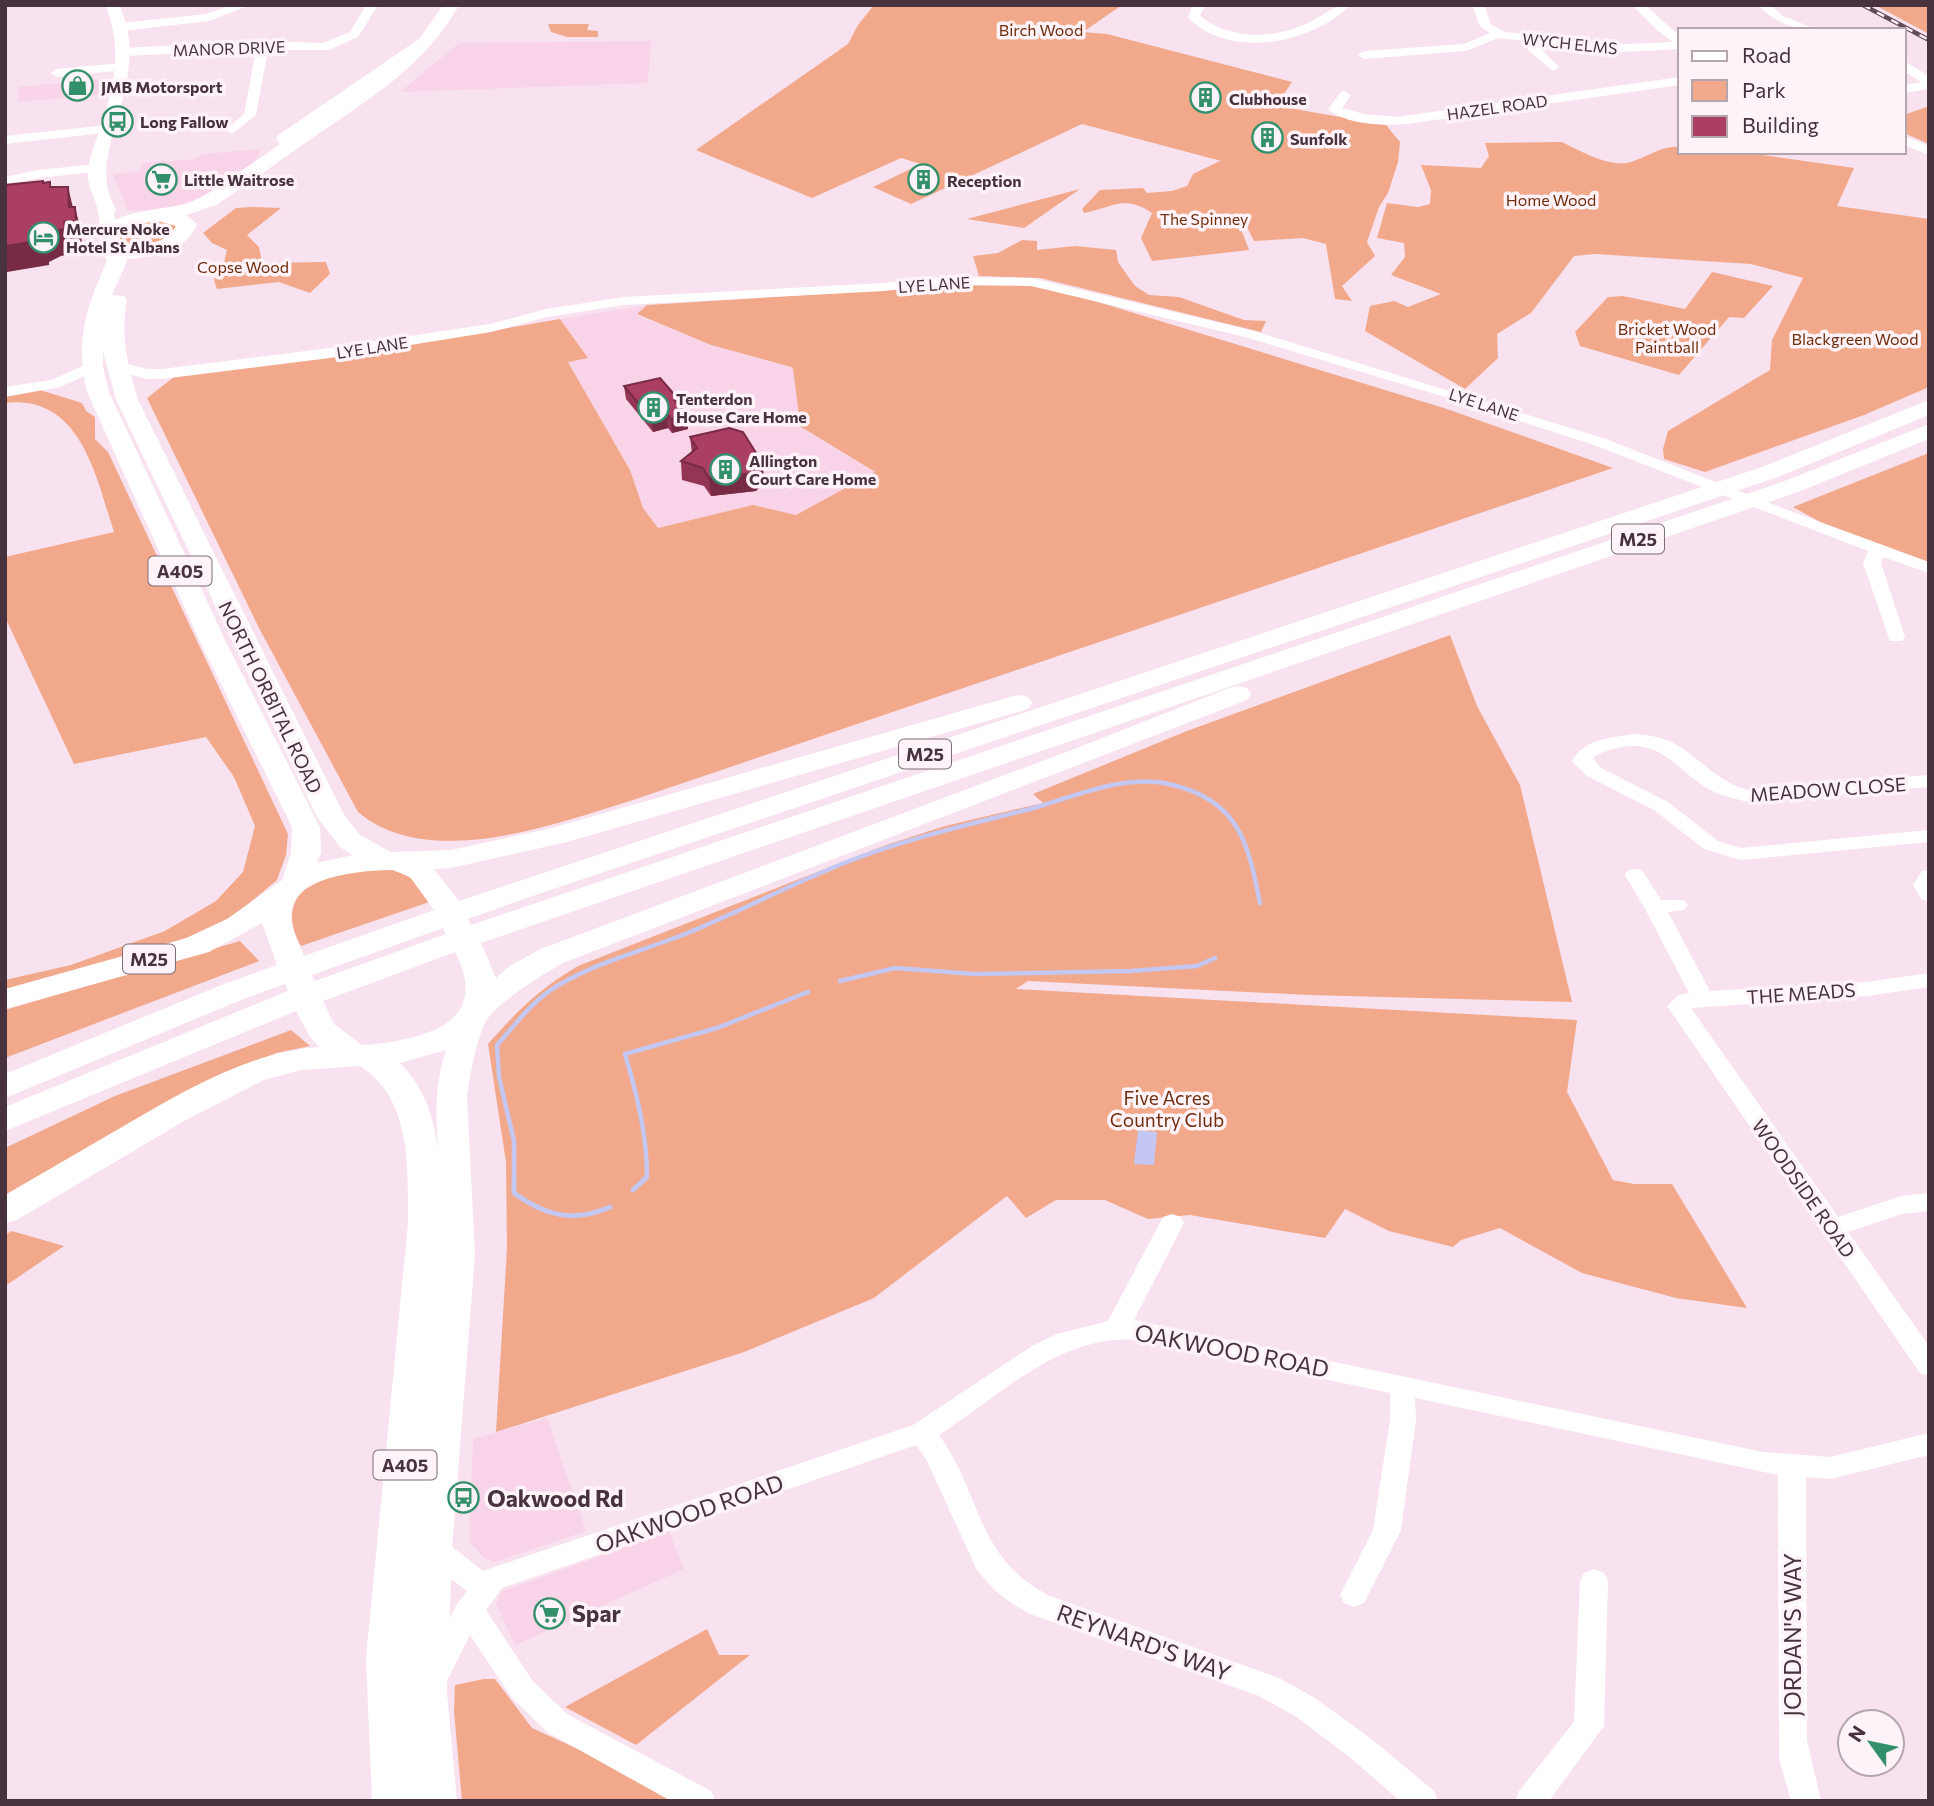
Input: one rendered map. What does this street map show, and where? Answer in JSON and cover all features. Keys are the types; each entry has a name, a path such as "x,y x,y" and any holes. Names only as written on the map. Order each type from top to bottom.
{"highway":[{"path":"151,216 178,218 187,224 197,215 236,195 374,100 421,65 440,38 451,5"},
{"path":"158,249 131,254 112,242 151,216 191,208 209,201 278,146 459,26 469,5"},
{"name":"NORTH ORBITAL ROAD","path":"187,224 185,231 158,249 131,274 118,296 112,324 108,379 181,514 331,817 350,841 391,861"},
{"name":"NORTH ORBITAL ROAD","path":"112,242 117,261 102,295 92,331 108,379 214,644 306,827 306,853 289,889"},
{"name":"M25","path":"5,1087 235,991 508,894 1770,472 1929,407"},
{"name":"M25","path":"5,1120 275,1007 440,946 1790,487 1929,431"},
{"name":"M25","path":"391,861 451,859 557,836 1049,694 1307,613 1368,605"},
{"name":"M25","path":"472,1017 522,972 552,956 1074,759 1251,689 1344,640"},
{"path":"5,1211 172,1112 253,1073 301,1059 361,1056 406,1052 444,1039 472,1017 483,986 472,952 442,897 420,871 391,861 333,867 289,889 275,916 285,951 321,1030 330,1040 361,1056"},
{"name":"M25","path":"5,999 198,945 238,926 289,889"},
{"path":"5,1065 149,1012 235,991"},
{"name":"A405","path":"435,1801 426,1693 432,1549 458,1254 451,1098 453,1079 472,1017"},
{"name":"A405","path":"361,1056 383,1065 394,1076 413,1108 419,1130 424,1200 421,1290 387,1661 394,1801"}],"main road":[{"path":"112,5 129,26 128,57 97,168 99,191 107,209 105,215 112,242"},
{"path":"107,209 151,216"}],"street":[{"path":"129,26 209,17 244,5"},
{"name":"MANOR DRIVE","path":"57,73 128,57 263,46 315,47 335,44 359,30 372,5"},
{"path":"1199,5 1194,17 1206,27 1237,36 1267,37 1308,29 1344,5"},
{"name":"WYCH ELMS","path":"1478,5 1486,26 1497,34 1611,49 1678,43"},
{"path":"1638,5 1678,41"},
{"path":"1764,5 1779,18 1806,28"},
{"path":"1364,55 1466,47 1497,34"},
{"path":"278,146 391,65 440,38"},
{"path":"1534,38 1532,47 1553,67"},
{"path":"232,130 250,115 263,46"},
{"path":"373,63 391,65"},
{"path":"1906,67 1929,84"},
{"name":"HAZEL ROAD","path":"1345,95 1334,109 1366,118 1404,122 1678,81"},
{"path":"1906,89 1929,84"},
{"path":"5,140 108,129"},
{"path":"1906,141 1929,151"},
{"path":"5,181 38,174 97,168"},
{"name":"LYE LANE","path":"108,379 356,349 491,328 546,313 624,301 884,287 941,281 1031,282 1249,334 1441,391 1597,441 1877,550"},
{"name":"LYE LANE","path":"108,379 142,380 162,374"},
{"path":"5,391 108,379"},
{"path":"55,384 108,379"},
{"path":"1896,637 1872,563 1877,550 1929,568"},
{"name":"MEADOW CLOSE","path":"1929,781 1748,796 1719,789 1676,751 1654,740 1630,739 1597,747 1586,753 1582,761 1594,772 1661,806 1704,840 1728,852 1740,854 1929,836"},
{"path":"1635,875 1655,906 1703,999"},
{"path":"1929,876 1923,885 1929,895"},
{"path":"1655,906 1677,905"},
{"name":"THE MEADS","path":"1679,1010 1681,1003 1703,999 1867,989 1929,979"},
{"name":"WOODSIDE ROAD","path":"1679,1010 1929,1366"},
{"path":"1832,1228 1901,1205 1929,1202"},
{"path":"1118,1329 1123,1313 1172,1223"},
{"name":"OAKWOOD ROAD","path":"426,1693 467,1613 492,1580 922,1432 952,1415 1037,1355 1091,1334 1118,1329 1198,1341 1649,1440 1792,1467 1815,1469 1846,1466 1929,1444"},
{"path":"1354,1595 1387,1530 1403,1420 1401,1401 1404,1386"},
{"name":"REYNARD'S WAY","path":"922,1432 937,1453 986,1560 994,1573 1021,1595 1041,1605 1269,1687 1305,1707 1363,1750 1423,1801"},
{"name":"JORDAN'S WAY","path":"1792,1467 1792,1740 1805,1801"},
{"path":"432,1549 484,1588"},
{"path":"1530,1801 1589,1726 1594,1581"},
{"path":"467,1613 474,1616 522,1689 557,1723 700,1801"}],"shaded area":[{"path":"652,41 647,83 400,92 459,43"},
{"path":"111,78 108,94 18,102 19,87"},
{"path":"262,149 253,163 199,200 170,209 128,211 113,174 139,172 143,163 195,159 203,154"},
{"path":"647,305 637,315 711,345 793,369 800,423 798,425 875,473 796,515 753,505 658,528 643,508 630,470 568,361 587,357 560,319"},
{"path":"547,1418 586,1531 495,1562 485,1559 469,1541 473,1439"},
{"path":"669,1532 684,1569 515,1645 496,1604 502,1591"}],"green space":[{"path":"874,5 1122,5 1083,32 1107,34 1292,82 1282,97 1283,107 1386,125 1400,142 1398,162 1367,242 1375,256 1342,286 1352,301 1335,299 1326,244 1303,238 1254,241 1247,227 1241,229 1249,250 1152,261 1141,238 1152,213 1126,203 1084,213 1082,209 1100,190 1143,188 1147,193 1172,191 1187,186 1193,174 1220,161 1225,162 1082,124 911,204 873,187 921,164 901,158 812,198 696,150 848,44 858,25"},
{"path":"1875,5 1929,5 1929,34"},
{"path":"548,24 589,24 587,30 598,31 598,37 567,37 551,32"},
{"path":"1929,106 1929,144 1906,134 1906,114"},
{"path":"1562,142 1593,157 1619,163 1634,161 1666,148 1678,147 1678,154 1755,154 1854,168 1837,206 1929,219 1929,387 1864,415 1705,472 1664,459 1663,449 1668,431 1770,370 1772,340 1803,278 1751,264 1595,254 1574,256 1531,313 1497,334 1498,358 1465,389 1365,331 1370,306 1394,301 1408,307 1441,294 1391,275 1405,257 1404,243 1377,238 1387,203 1418,207 1430,204 1431,190 1421,165 1481,168 1489,156 1485,143"},
{"path":"1080,189 1024,228 967,219"},
{"name":"Copse Wood","path":"236,208 281,208 247,235 259,247 262,263 326,262 330,274 310,293 279,282 217,289 214,280 223,267 227,250 212,243 203,233"},
{"path":"159,218 178,223 177,232 155,246 117,248 118,240 125,229"},
{"path":"1022,240 1037,241 1037,250 1075,246 1116,250 1118,262 1135,286 1149,295 1179,297 1244,320 1266,321 1261,332 1040,278 979,276 973,256 998,253"},
{"name":"Bricket Wood Paintball","path":"1712,272 1773,286 1744,318 1729,317 1679,375 1580,346 1575,332 1608,297 1623,296 1685,309"},
{"path":"1002,283 1049,287 1447,409 1613,468 630,801 528,831 454,841 419,839 387,829 358,812 259,628 147,398 178,374 560,319 588,358 568,362 630,470 643,508 658,528 753,505 796,515 875,472 798,425 800,423 791,367 711,345 637,314 647,305"},
{"path":"40,390 82,403 86,411 95,417 95,439 108,452 288,834 286,855 277,880 234,916 186,938 5,991 5,980 71,965 165,931 216,901 243,872 255,826 234,777 206,737 74,764 5,617 5,557 114,532 92,465 68,425 52,412 31,404 5,403 5,395"},
{"path":"1929,453 1929,563 1844,535 1793,507"},
{"name":"Five Acres Country Club","path":"1450,635 1477,706 1520,785 1572,1002 1309,995 1028,981 1016,989 1577,1020 1567,1092 1613,1180 1634,1184 1672,1184 1747,1308 1676,1298 1582,1273 1500,1228 1461,1240 1453,1247 1389,1231 1345,1209 1325,1238 1190,1215 1148,1219 1105,1200 1056,1200 1026,1218 1007,1196 874,1298 744,1352 496,1432 507,1248 506,1162 488,1044 540,992 578,966 886,845 945,826 1043,803 1033,794 1187,731"},
{"path":"384,868 412,879 435,900 301,946 292,915 297,898 304,890 330,876"},
{"path":"240,941 259,961 5,1058 5,1010"},
{"path":"291,1030 310,1046 276,1053 211,1081 5,1196 5,1148 115,1096"},
{"path":"12,1231 64,1246 5,1286 5,1235"},
{"path":"707,1629 719,1655 750,1655 636,1745 565,1707"},
{"path":"495,1679 532,1728 626,1771 676,1801 462,1801 454,1711 455,1685"}],"water":[{"path":"1138,1130 1157,1132 1154,1165 1134,1164"}],"building":[{"path":"50,182 50,187 68,187 69,207 75,207 76,221 64,222 65,229 43,236 43,240 5,246 5,185"},
{"path":"660,378 679,400 675,401 687,415 671,419 667,414 651,418 624,386"},
{"path":"729,428 743,432 763,464 755,473 709,478 703,468 681,461 697,448 690,437"}],"waterway":[{"path":"610,1207 584,1215 560,1215 537,1207 514,1193 514,1141 499,1077 497,1045 532,1005 557,986 588,970 685,934 881,849 1102,787 1137,782 1173,785 1195,792 1213,802 1226,814 1245,844 1260,903"},
{"path":"840,981 895,968 975,974 1131,971 1197,966 1215,958"},
{"path":"644,1179 647,1177 647,1161 643,1130 625,1054 717,1028 808,992"},
{"path":"633,1190 646,1178"}],"railway":[{"path":"1863,5 1929,40"}],"place":[{"name":"JMB Motorsport","path":"78,86"},
{"name":"Clubhouse","path":"1206,98"},
{"name":"Long Fallow","path":"117,121"},
{"name":"Sunfolk","path":"1267,138"},
{"name":"Little Waitrose","path":"161,179"},
{"name":"Reception","path":"924,180"},
{"name":"Mercure Noke Hotel St Albans","path":"43,237"},
{"name":"Tenterdon House Care Home","path":"653,407"},
{"name":"Allington Court Care Home","path":"726,469"},
{"name":"Oakwood Rd","path":"464,1498"},
{"name":"Spar","path":"549,1613"}],"park label":[{"name":"Birch Wood","path":"1041,29"},
{"name":"Home Wood","path":"1551,199"},
{"name":"The Spinney","path":"1204,218"},
{"name":"Blackgreen Wood","path":"1855,338"}]}
